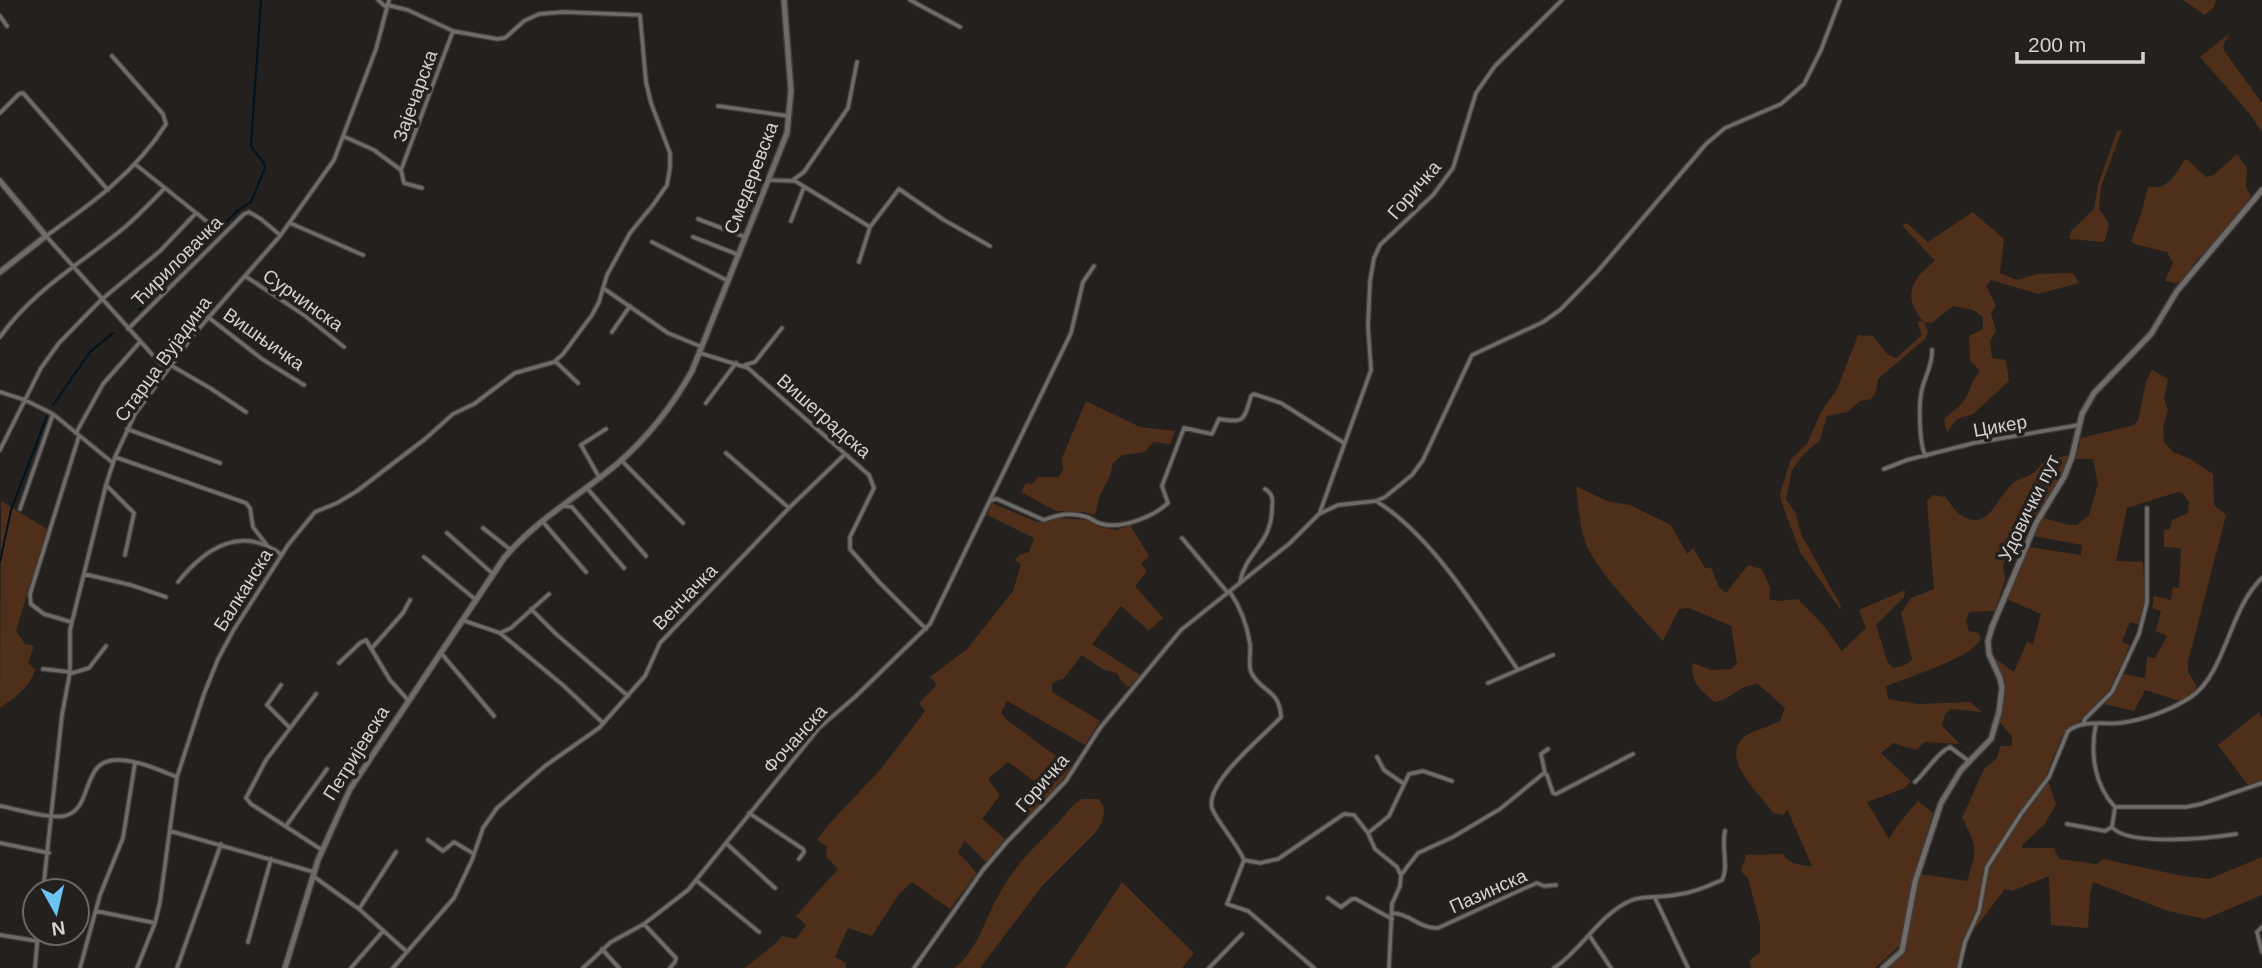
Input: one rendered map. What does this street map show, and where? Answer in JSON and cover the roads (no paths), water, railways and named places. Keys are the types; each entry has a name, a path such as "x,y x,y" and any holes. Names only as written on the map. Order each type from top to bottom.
{"main road":[{"name":"Смедеревска","path":"728,282 786,138 791,85 784,0"},
{"path":"0,181 46,236 0,272"},
{"name":"Удовички пут","path":"1883,968 1902,951 1915,883 1941,803 1961,770 1991,739 1999,712 2001,688 1987,641 2036,523 2064,477 2072,457 2082,414 2094,393 2151,334 2177,292 2262,190"},
{"name":"Петријевска","path":"285,968 322,850 350,789 511,550 542,520 621,460 644,437 678,393 701,350 728,282"}],"street":[{"path":"378,0 387,4"},
{"path":"910,0 960,27"},
{"name":"Горичка","path":"1319,514 1371,370 1368,326 1372,266 1380,245 1433,195 1453,168 1476,93 1506,53 1562,0"},
{"name":"Горичка","path":"914,968 983,870 1066,781 1100,728 1181,630 1290,543 1319,514 1338,505 1376,501 1401,485 1419,467 1472,355 1560,310 1598,271 1706,144 1725,128 1781,104 1804,84 1821,50 1840,0"},
{"name":"Зајечарска","path":"387,4 408,10 453,31 501,39 531,16 547,12 640,15 646,82 670,153 668,180 653,205 630,233 607,275 603,288"},
{"name":"Старца Вујадина","path":"45,877 62,715 70,673 71,622 115,457 135,414 208,317 280,236 331,165 376,49 387,4"},
{"path":"0,16 7,26"},
{"name":"Зајечарска","path":"401,170 453,31"},
{"path":"112,56 166,121 166,126 135,164 108,190 46,236 167,372"},
{"path":"793,180 804,172 848,108 857,62"},
{"path":"0,113 23,93 108,190"},
{"path":"718,106 790,116"},
{"path":"343,136 374,150 401,170 404,183 422,188"},
{"path":"135,164 210,223"},
{"path":"769,180 793,180 870,227"},
{"path":"791,221 804,187"},
{"path":"859,261 870,227 899,188 944,220 990,246"},
{"path":"0,337 30,301 126,226 164,189"},
{"name":"Ћириловачка","path":"128,329 244,214 248,212 261,219 280,236"},
{"path":"0,450 48,356 101,300 160,251 196,213"},
{"path":"698,219 746,237"},
{"path":"290,223 363,255"},
{"path":"693,237 738,255"},
{"path":"652,242 728,282"},
{"name":"Фочанска","path":"583,968 602,949 644,924 677,900 697,881 819,728 926,629 939,608 1071,333 1083,282 1094,266"},
{"name":"Сурчинска","path":"245,276 304,314 344,347"},
{"path":"578,383 555,361 592,316 603,288"},
{"name":"Вишеградска","path":"603,288 672,335 701,350 743,365 865,471 874,485 873,491 850,537 850,548 888,592 926,629"},
{"path":"612,332 629,306"},
{"name":"Вишњичка","path":"208,317 262,359 304,385"},
{"path":"743,365 755,362 782,328"},
{"path":"71,622 36,610 31,604 30,594 78,434 103,384 139,342"},
{"path":"1926,457 1921,448 1920,403 1932,350"},
{"name":"Балканска","path":"137,968 155,923 177,777 204,694 233,631 282,555 315,512 357,491 453,414 474,404 515,373 555,361"},
{"path":"706,403 736,363"},
{"path":"172,366 246,412"},
{"path":"0,392 25,400 53,414 113,463"},
{"path":"991,500 997,499 1044,520 1058,515 1074,515 1116,527 1141,519 1168,503 1162,486 1184,428 1212,434 1219,419 1235,422 1242,419 1254,394 1281,403 1344,443"},
{"path":"20,509 53,414"},
{"name":"Цикер","path":"1884,469 1907,460 1974,443 2079,425"},
{"path":"127,429 220,463"},
{"path":"599,477 580,445 606,429"},
{"path":"726,453 789,508"},
{"name":"Венчачка","path":"393,968 454,898 483,828 501,803 603,723 645,676 660,643 789,508 844,455"},
{"path":"115,457 246,503 250,508 253,527 267,544 282,555"},
{"path":"621,460 683,523"},
{"path":"106,485 134,511 125,555"},
{"path":"586,487 646,556"},
{"name":"Горичка","path":"1240,582 1245,567 1270,528 1272,498 1265,489"},
{"path":"1376,501 1402,521 1435,556 1518,670"},
{"path":"561,505 570,506 624,568"},
{"path":"2083,724 2112,692 2139,634 2147,602 2147,508"},
{"path":"542,520 586,572"},
{"path":"483,528 511,550"},
{"path":"447,533 493,574"},
{"path":"1182,538 1229,593 1243,616 1250,646 1251,671 1275,696 1280,708 1281,717 1220,780 1212,796 1214,812 1244,860 1260,863 1278,859 1346,814 1354,815 1368,832 1375,849 1397,867 1402,875"},
{"path":"178,582 196,561 229,543 245,539 267,544"},
{"path":"424,557 476,600"},
{"path":"84,575 131,585 166,597"},
{"path":"1959,968 1965,943 1981,903 1987,867 2049,777 2067,733 2073,727 2083,724 2120,723 2147,717 2194,695 2211,673 2246,597 2262,578"},
{"path":"500,633 511,628 549,594"},
{"path":"372,648 403,613 410,600"},
{"path":"531,609 628,696"},
{"path":"462,620 500,633 564,686 603,723"},
{"path":"339,663 363,641 368,642 390,680 408,700"},
{"path":"43,669 70,673 89,668 106,646"},
{"path":"440,652 494,716"},
{"path":"1488,683 1553,655"},
{"path":"281,685 267,705 289,727"},
{"path":"316,694 289,727 258,773 246,801 322,850"},
{"path":"2096,724 2092,739 2092,758 2115,807 2112,827"},
{"path":"1915,782 1930,768 1942,750 1950,747 1970,762"},
{"path":"1548,749 1541,754 1545,773 1553,793 1556,794 1633,754"},
{"path":"1377,757 1384,770 1404,784"},
{"path":"0,806 66,816 80,804 93,772 100,765 115,760 135,763 177,777"},
{"path":"80,968 100,895 123,838 135,763"},
{"path":"286,825 327,769"},
{"path":"1368,832 1389,816 1409,774 1423,771 1452,781"},
{"path":"1389,968 1392,905 1402,875 1418,853 1453,837 1500,809 1545,773"},
{"path":"2115,807 2193,806 2262,783"},
{"path":"749,813 803,849 799,859"},
{"path":"2067,824 2105,831 2112,827"},
{"path":"2112,827 2118,833 2157,840 2236,834"},
{"path":"170,831 314,874 359,909 407,952"},
{"path":"1553,968 1574,952 1608,916 1625,904 1637,899 1700,890 1722,880 1725,872 1725,831"},
{"path":"428,840 443,852 454,842 474,854"},
{"path":"0,843 49,853"},
{"path":"177,968 220,844"},
{"path":"727,844 775,888"},
{"path":"359,909 396,852"},
{"path":"248,942 271,859"},
{"path":"1244,860 1227,904 1248,911 1314,968"},
{"path":"697,881 759,932"},
{"name":"Пазинска","path":"1392,913 1402,914 1427,927 1438,928 1537,883 1544,886 1556,885"},
{"path":"1328,898 1341,907 1356,899 1392,919"},
{"path":"1656,898 1688,968"},
{"path":"96,911 155,923"},
{"path":"644,924 676,958 670,968"},
{"path":"2262,927 2257,932 2262,952"},
{"path":"352,968 383,931"},
{"path":"0,934 21,938"},
{"path":"1209,968 1242,934"},
{"path":"1589,935 1611,968"},
{"path":"35,968 37,947"},
{"path":"602,949 619,968"}],"waterway":[{"path":"139,310 237,211 251,202 265,168 251,145 261,0"},
{"path":"53,405 90,352 113,333"},
{"path":"0,562 11,510 47,416"}]}
